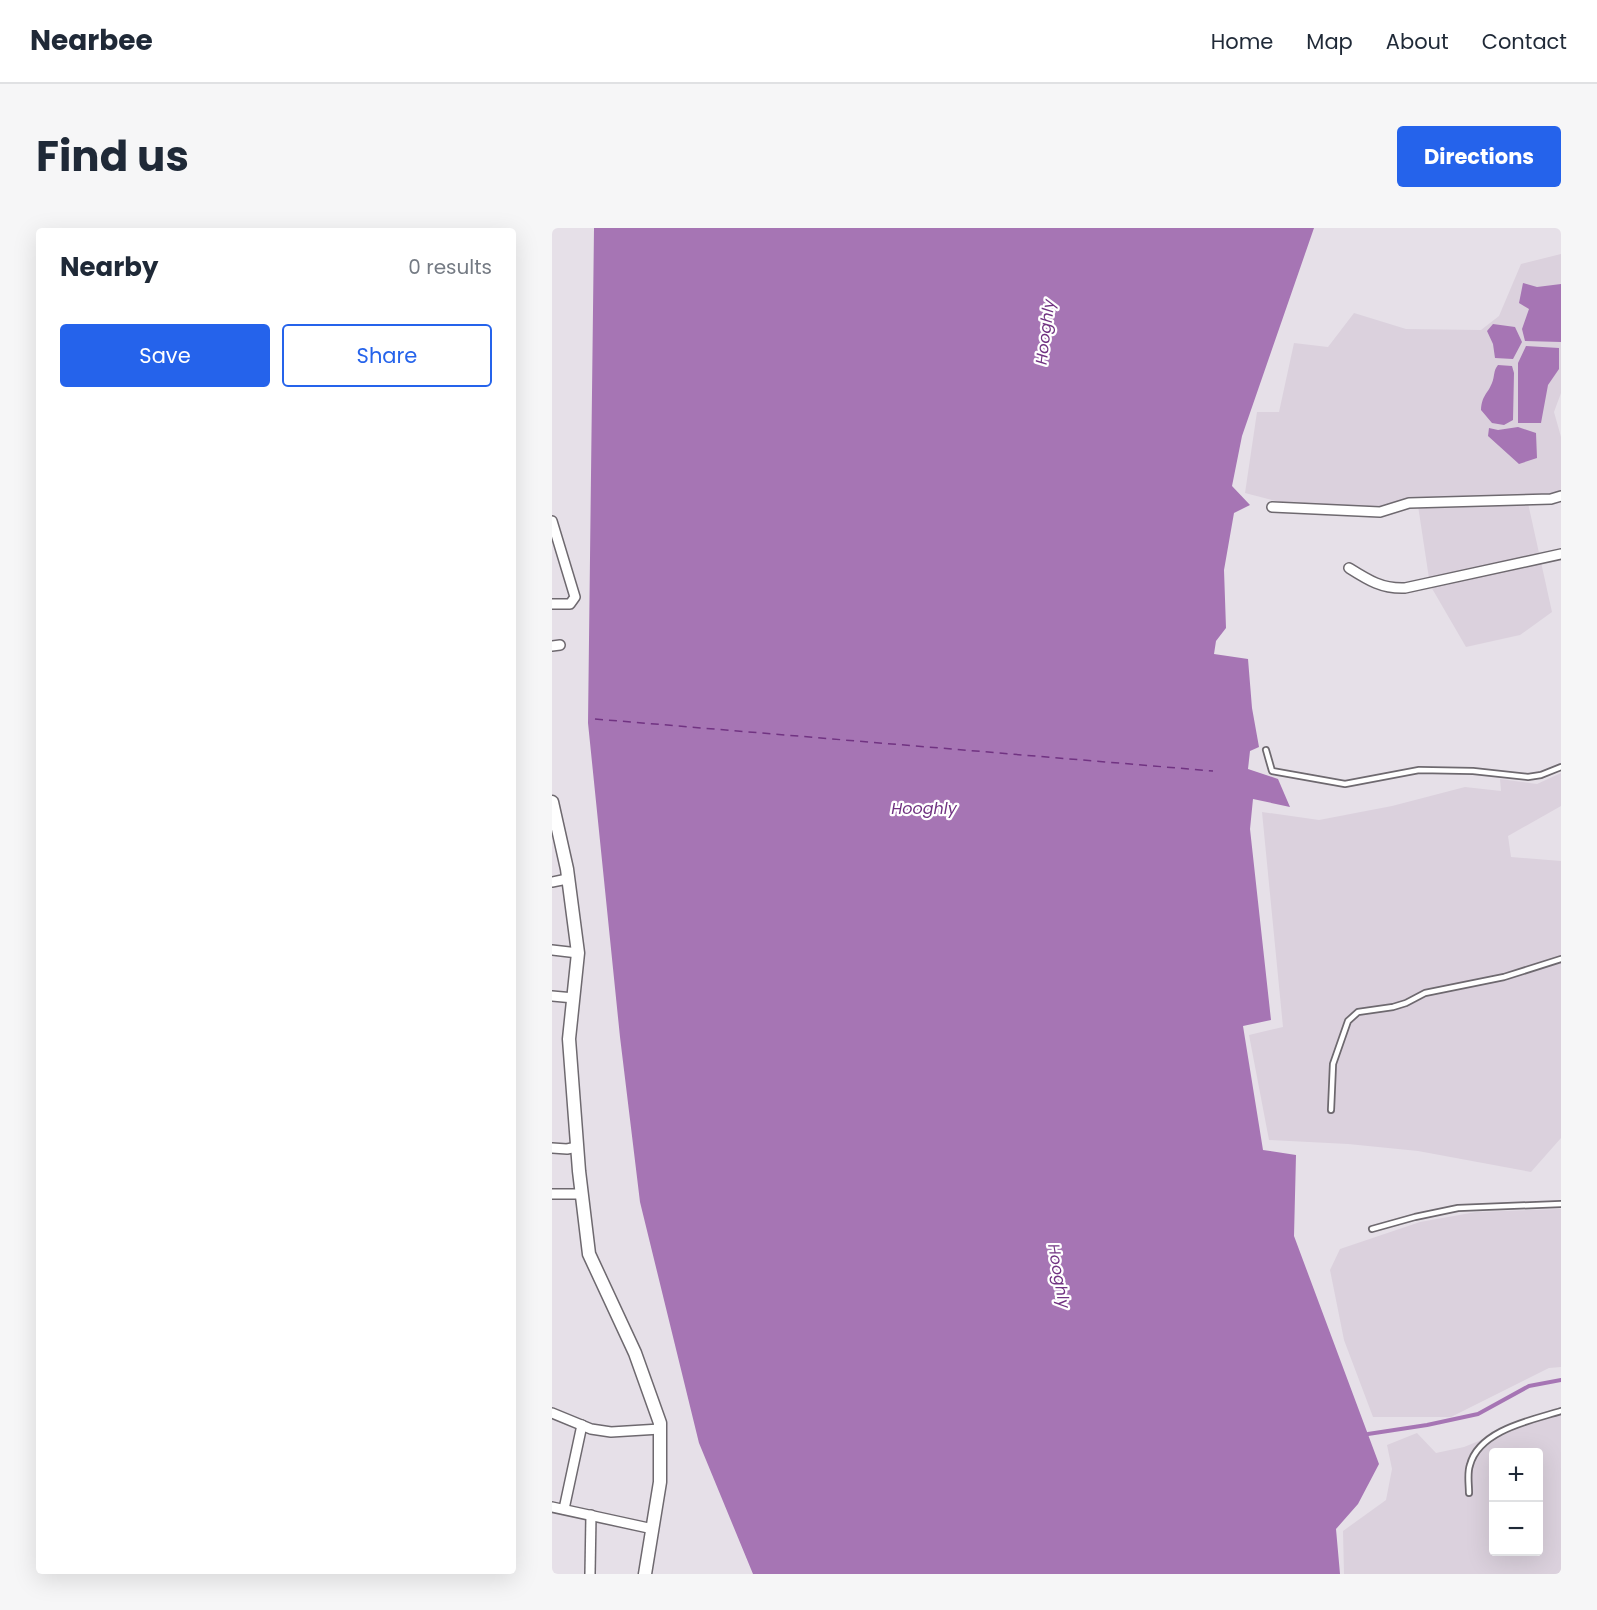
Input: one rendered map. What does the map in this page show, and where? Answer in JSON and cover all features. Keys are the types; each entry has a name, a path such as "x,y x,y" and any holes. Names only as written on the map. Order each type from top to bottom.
{"street":[{"path":"1272,507 1380,512 1409,503 1551,499 1561,496"},
{"path":"552,520 555,537 575,597 570,604 552,604"},
{"path":"1349,568 1377,585 1392,589 1561,554"},
{"path":"552,802 574,916 578,952 569,1039 577,1147 589,1254 635,1353 660,1423 660,1482 645,1574"},
{"path":"552,882 567,879"},
{"path":"552,950 578,952"},
{"path":"552,996 573,998"},
{"path":"552,1148 577,1147"},
{"path":"552,1194 582,1194"},
{"path":"552,1413 582,1425 611,1432 660,1429"},
{"path":"564,1509 582,1425"},
{"path":"552,1507 653,1529"},
{"path":"590,1574 591,1515"}],"lane":[{"path":"1266,750 1272,771 1345,784 1419,771 1473,771 1528,777 1541,775 1561,767"},
{"path":"1331,1110 1333,1064 1352,1015 1393,1007 1425,993 1504,977 1561,959"},
{"path":"1372,1229 1458,1208 1561,1204"},
{"path":"1469,1493 1469,1466 1474,1454 1483,1444 1504,1429 1561,1411"}],"shaded area":[{"path":"1561,254 1561,393 1554,412 1561,437 1561,490 1555,495 1526,494 1552,612 1520,635 1466,647 1430,585 1417,499 1376,508 1284,503 1245,493 1257,412 1279,412 1294,343 1328,347 1354,313 1406,329 1481,330 1499,316 1521,264"},
{"path":"1561,773 1561,806 1508,836 1511,857 1561,861 1561,1138 1531,1172 1418,1151 1348,1144 1269,1140 1249,1035 1283,1027 1262,812 1319,820 1392,806 1465,787 1501,791 1500,779 1537,784"},
{"path":"1561,1209 1561,1367 1549,1368 1451,1417 1373,1417 1344,1340 1330,1270 1340,1249 1420,1222 1476,1212"},
{"path":"1561,1414 1561,1574 1344,1574 1343,1531 1386,1500 1392,1469 1387,1445 1417,1433 1436,1453 1464,1447 1511,1428"}],"water":[{"name":"Hooghly","path":"594,228 1314,228 1242,436 1232,486 1250,505 1234,513 1224,570 1226,628 1216,641 1214,654 1248,659 1252,708 1259,747 1250,751 1248,769 1278,779 1290,807 1253,799 1250,829 1271,1020 1243,1026 1263,1150 1296,1155 1294,1236 1379,1464 1358,1504 1336,1529 1340,1574 753,1574 699,1443 640,1202 620,1037 588,723"},
{"path":"1523,283 1537,287 1561,284 1561,342 1525,341 1522,329 1529,309 1519,303"},
{"path":"1493,324 1515,327 1522,342 1513,359 1495,358 1493,344 1487,331"},
{"path":"1526,346 1559,348 1559,369 1548,385 1541,423 1518,423 1518,363"},
{"path":"1498,365 1512,366 1514,373 1513,420 1504,425 1492,423 1481,410"},
{"path":"1518,427 1536,433 1537,458 1519,464 1488,436 1489,428 1498,430"}],"waterway":[{"path":"1368,1434 1478,1414 1529,1386 1561,1380"}],"ferry route":[{"path":"595,719 1213,771"}]}
